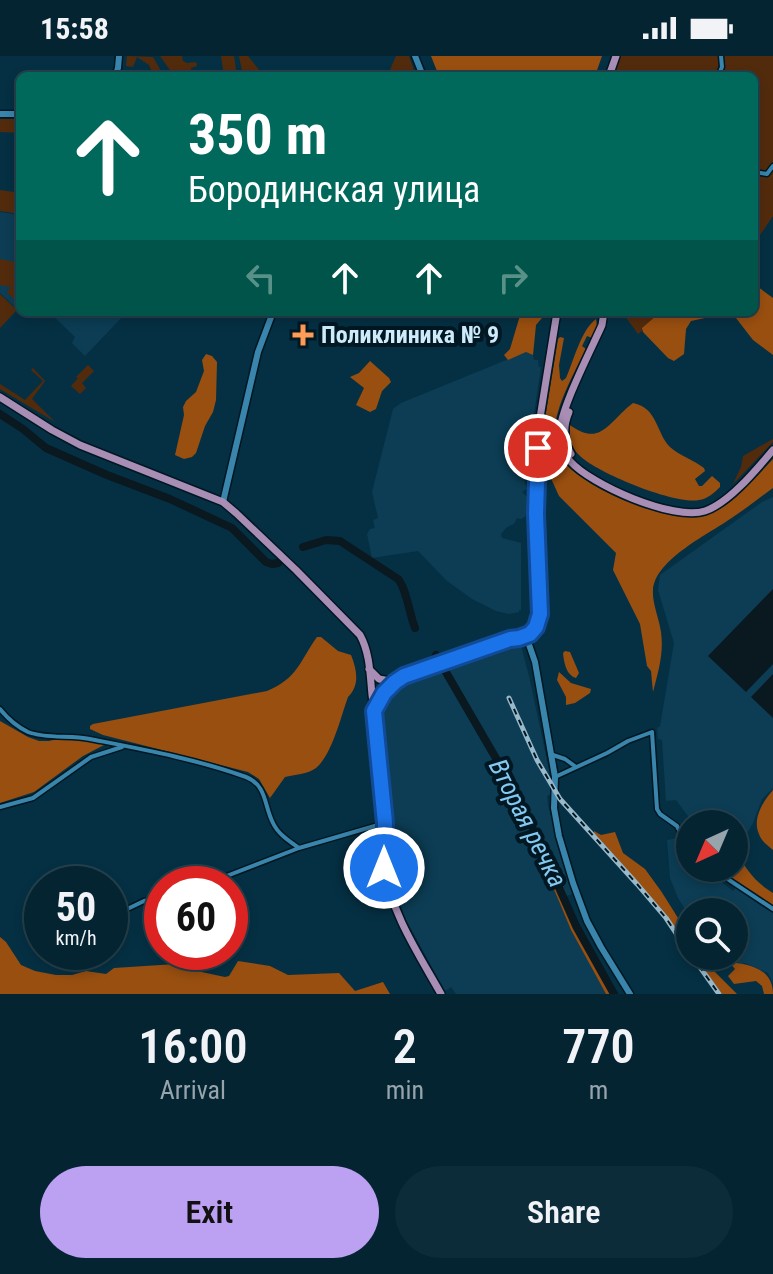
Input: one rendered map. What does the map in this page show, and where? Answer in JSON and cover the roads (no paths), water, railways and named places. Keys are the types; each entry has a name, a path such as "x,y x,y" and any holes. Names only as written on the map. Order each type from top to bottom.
{"main road":[{"path":"223,502 258,352 272,316"},
{"path":"374,711 378,700 395,682 408,674 526,634 532,627 537,613 533,534 535,449 557,316"},
{"path":"605,316 566,405 560,427 561,446 565,454 585,474 659,508 695,513 724,499 773,448"},
{"path":"0,397 80,445 223,502 356,630 364,643 369,669 385,823 384,861 391,897 441,994"},
{"path":"526,634 535,662 555,777 556,822 573,883 594,934 630,994"},
{"path":"369,669 379,679 395,682"}],"street":[{"path":"0,709 11,722 31,733 89,739 190,761 254,780 263,792 269,816 278,831 299,848"},
{"path":"555,777 652,732 657,809 676,825"},
{"path":"0,807 33,798 91,757 124,747"},
{"path":"550,754 576,767"},
{"path":"248,868 299,848 385,823"},
{"path":"732,882 773,909"}],"waterway":[{"name":"Вторая речка","path":"0,414 46,448 232,528 266,562 278,563"},
{"name":"Вторая речка","path":"303,547 326,540 340,541 398,579 415,628"},
{"name":"Вторая речка","path":"436,655 508,779 576,926 614,994"}],"railway":[{"path":"509,698 537,760 560,799 637,884 676,933"},
{"path":"702,970 719,994"}],"place":[{"name":"Поликлиника № 9","path":"303,335"}]}
